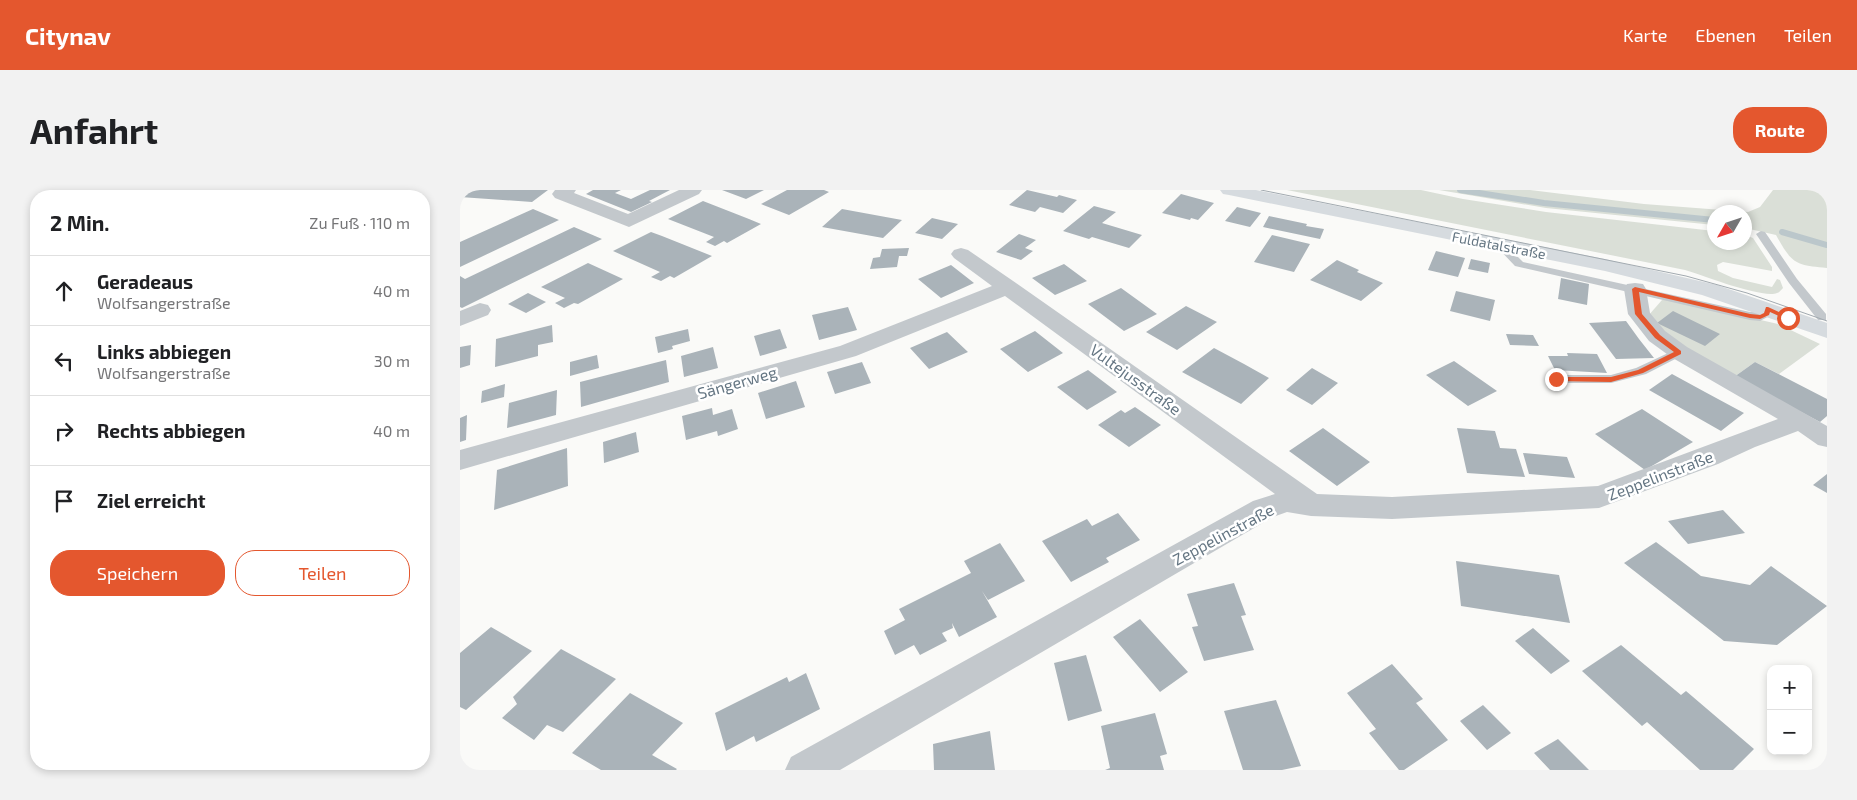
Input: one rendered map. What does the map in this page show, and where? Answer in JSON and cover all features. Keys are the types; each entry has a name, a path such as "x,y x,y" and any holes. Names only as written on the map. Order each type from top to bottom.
{"main road":[{"name":"Fuldatalstraße","path":"1228,190 1605,265 1690,285 1768,309 1825,322"}],"street":[{"path":"567,190 561,194 629,221 693,190"},
{"name":"Vultejusstraße","path":"961,254 1311,505"},
{"name":"Sängerweg","path":"460,460 848,351 1009,287"},
{"path":"1635,289 1639,314 1657,336 1679,352 1827,438"},
{"path":"460,319 480,310"},
{"name":"Zeppelinstraße","path":"804,770 1263,509 1286,501 1311,505 1392,508 1599,498 1709,457 1746,440 1801,422"}],"lane":[{"path":"1761,234 1793,281 1825,322"},
{"path":"1500,245 1519,264 1750,316 1760,317 1767,314 1768,309"},
{"path":"1556,379 1611,379 1641,371 1679,352"}],"shaded area":[{"path":"1287,190 1421,190 1463,199 1546,212 1707,230 1707,250 1752,250 1752,238 1772,267 1772,271 1723,262 1717,265 1718,271 1733,278 1772,287 1777,279 1780,280 1783,288 1777,293 1759,293 1685,270"},
{"path":"1439,190 1530,190 1644,204 1707,209 1707,224 1546,208"},
{"path":"1773,190 1827,190 1827,268 1808,266 1795,261 1786,252 1776,235 1752,230 1752,210 1760,207"},
{"path":"1662,300 1674,300 1778,324 1820,344 1779,374 1755,362 1734,377 1668,338 1648,316"}],"building":[{"path":"460,190 548,190 532,202 460,197"},
{"path":"593,190 621,190 615,193 631,199 650,190 670,190 649,201 652,202 631,212 586,194"},
{"path":"722,190 764,190 746,199"},
{"path":"787,190 824,190 829,192 789,215 761,204"},
{"path":"1027,190 1077,200 1063,213 1040,207 1035,212 1009,205"},
{"path":"1181,194 1214,203 1198,220 1191,218 1190,220 1162,213"},
{"path":"703,201 761,224 727,243 724,241 715,246 706,242 714,237 668,219"},
{"path":"1094,206 1116,212 1102,223 1142,235 1129,248 1063,231"},
{"path":"1237,207 1261,213 1250,227 1225,221"},
{"path":"533,209 559,220 460,267 460,242"},
{"path":"842,209 902,220 883,238 822,227"},
{"path":"1269,216 1324,229 1320,239 1263,227"},
{"path":"932,218 958,224 942,239 915,233"},
{"path":"574,227 602,239 462,308 460,307 460,276 465,279"},
{"path":"651,232 712,256 674,278 670,276 661,281 651,277 660,272 613,251"},
{"path":"1019,234 1036,240 1025,248 1033,251 1021,260 996,252"},
{"path":"1272,235 1310,244 1294,272 1254,262"},
{"path":"909,248 907,256 899,256 897,267 870,269 873,258 880,257 882,249"},
{"path":"1436,251 1465,258 1458,277 1428,270"},
{"path":"1471,259 1490,263 1488,273 1468,269"},
{"path":"1337,260 1359,270 1357,272 1383,283 1361,301 1310,280"},
{"path":"588,263 623,279 578,304 574,303 564,308 555,303 565,298 541,287"},
{"path":"1064,264 1087,281 1055,295 1032,278"},
{"path":"951,265 974,283 941,298 918,279"},
{"path":"1561,278 1589,284 1587,305 1558,299"},
{"path":"1121,288 1157,314 1124,331 1088,304"},
{"path":"1456,291 1495,300 1490,321 1450,311"},
{"path":"528,293 546,302 526,313 508,304"},
{"path":"1186,306 1217,322 1177,350 1146,332"},
{"path":"848,307 857,330 819,340 812,315"},
{"path":"1673,311 1720,334 1705,346 1657,323"},
{"path":"1626,321 1654,358 1616,359 1589,323"},
{"path":"552,325 553,342 538,345 538,356 495,367 496,339"},
{"path":"688,329 690,341 672,346 673,349 658,353 655,337"},
{"path":"780,329 787,348 760,356 754,336"},
{"path":"1035,331 1063,353 1028,372 1000,349"},
{"path":"947,332 968,352 929,369 910,348"},
{"path":"1506,334 1533,335 1539,346 1510,345"},
{"path":"471,345 470,365 460,368 460,347"},
{"path":"713,347 718,368 684,377 681,356"},
{"path":"1214,348 1269,378 1241,404 1182,372"},
{"path":"1567,353 1597,354 1607,373 1555,370 1548,356 1568,356"},
{"path":"597,355 599,368 570,376 570,362"},
{"path":"666,360 669,382 581,407 580,382"},
{"path":"1454,361 1497,391 1468,406 1426,375"},
{"path":"862,362 871,383 835,394 827,372"},
{"path":"1755,362 1827,399 1827,416 1820,422 1734,377"},
{"path":"1312,368 1338,383 1312,405 1286,390"},
{"path":"1088,370 1117,392 1087,410 1057,387"},
{"path":"1672,374 1744,413 1721,431 1649,390"},
{"path":"796,381 805,407 766,419 758,393"},
{"path":"505,384 504,397 481,403 482,391"},
{"path":"557,390 556,415 507,428 509,403"},
{"path":"1135,407 1161,425 1129,447 1098,425 1121,410 1125,413"},
{"path":"712,408 713,415 732,409 738,429 718,436 717,431 686,440 682,416"},
{"path":"1642,409 1693,442 1645,470 1595,434"},
{"path":"467,415 466,440 460,442 460,418"},
{"path":"1323,428 1370,462 1337,486 1289,451"},
{"path":"1457,428 1495,431 1500,448 1516,449 1525,477 1467,473"},
{"path":"636,432 639,452 604,463 603,442"},
{"path":"567,448 568,486 494,510 497,470"},
{"path":"1523,453 1567,457 1575,478 1529,474"},
{"path":"1827,474 1827,493 1813,485"},
{"path":"1723,510 1745,533 1688,544 1668,521"},
{"path":"1118,513 1140,540 1106,558 1109,562 1071,582 1042,541 1087,519 1092,526"},
{"path":"1656,542 1701,576 1750,585 1771,566 1827,606 1777,645 1724,641 1624,563"},
{"path":"1000,543 1025,581 988,600 982,591 997,617 959,637 952,623 953,628 942,633 947,641 920,655 914,645 895,655 884,631 905,620 899,609 971,573 964,561"},
{"path":"1456,561 1559,575 1570,623 1461,606"},
{"path":"1234,583 1246,615 1241,616 1254,650 1204,661 1192,627 1198,626 1187,594"},
{"path":"1140,619 1188,672 1160,692 1113,637"},
{"path":"491,627 532,651 466,710 460,707 460,653"},
{"path":"1533,628 1570,661 1551,674 1515,641"},
{"path":"1621,645 1681,695 1686,691 1754,749 1733,770 1700,770 1647,722 1642,726 1582,671"},
{"path":"561,649 616,679 563,732 547,725 534,740 502,718 517,704 513,697"},
{"path":"1086,655 1102,711 1068,721 1054,663"},
{"path":"1392,664 1423,699 1416,703 1448,740 1404,770 1399,770 1369,733 1376,729 1347,693"},
{"path":"806,673 820,709 756,742 754,736 726,751 715,713 787,677 789,682"},
{"path":"630,693 683,723 652,755 676,770 601,770 572,753"},
{"path":"1276,700 1301,766 1282,770 1243,770 1224,711"},
{"path":"1483,705 1511,733 1487,750 1460,721"},
{"path":"1155,713 1167,754 1160,756 1164,770 1105,770 1110,768 1101,726"},
{"path":"990,731 995,770 934,770 933,744"},
{"path":"1558,739 1589,770 1550,770 1534,753"}],"waterway":[{"path":"1460,190 1544,203 1707,219"},
{"path":"1782,232 1827,245"}],"tram line":[{"path":"1261,190 1686,276 1747,293 1827,321"}],"route":[{"path":"1556,379 1611,379 1641,371 1679,352 1657,336 1639,314 1635,299 1635,289 1750,316 1760,317 1767,314 1768,309 1788,318"}]}
